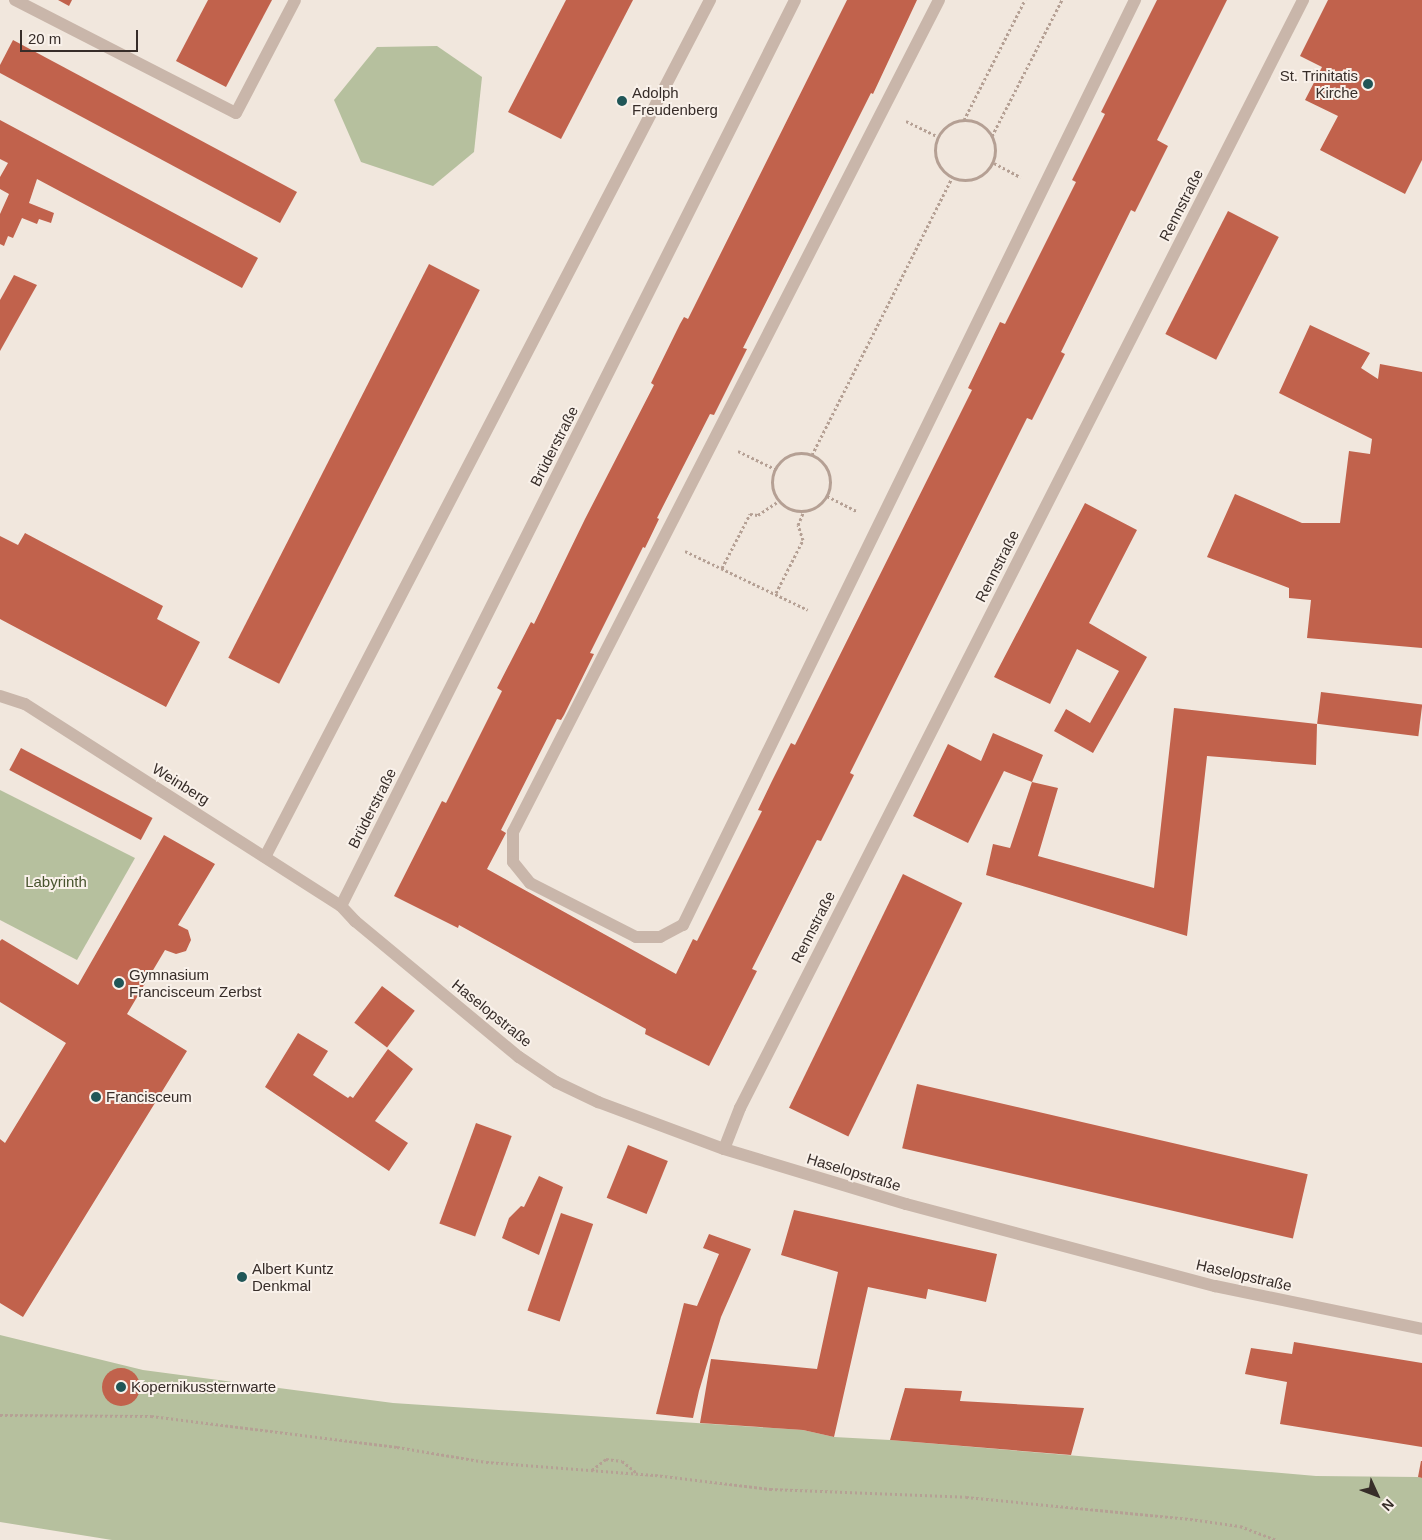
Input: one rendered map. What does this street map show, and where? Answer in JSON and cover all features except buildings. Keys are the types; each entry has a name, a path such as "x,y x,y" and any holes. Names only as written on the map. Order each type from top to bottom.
{"street":[{"path":"15,0 236,113 295,0"},
{"path":"265,856 710,0"},
{"name":"Brüderstraße","path":"341,906 795,0"},
{"path":"939,0 513,832 514,862 530,883 636,937 660,937 683,925 1135,0"},
{"name":"Rennstraße","path":"724,1149 740,1108 1303,0"},
{"name":"Weinberg","path":"0,696 25,704 341,906"},
{"name":"Haselopstraße","path":"341,906 355,921 511,1051 556,1082 645,1122 724,1149 906,1204 1215,1286 1422,1329"}],"path":[{"path":"964,120 1025,0"},
{"path":"992,136 1062,0"},
{"path":"882,110 937,136"},
{"path":"964,120 983,125 992,136 996,151 994,164 989,170 972,180 952,178 938,164 935,154 937,136 954,122 964,120"},
{"path":"812,455 952,178"},
{"path":"715,439 776,469"},
{"path":"793,454 812,455 827,468 830,487 827,496 821,504 804,511 794,510 779,501 772,484 776,469 784,458 793,454"},
{"path":"827,496 880,522"},
{"path":"722,568 750,514 758,515 779,501"},
{"path":"776,593 803,540 798,525 804,511"},
{"path":"663,541 776,593 831,622"},
{"path":"0,1415 151,1416 387,1446 486,1462 638,1474 770,1488 966,1497 1190,1518 1240,1526 1276,1540"},
{"path":"592,1470 606,1459 622,1461 638,1474"}],"green space":[{"path":"437,46 482,77 474,152 433,186 361,162 334,100 377,47"},
{"name":"Labyrinth","path":"0,790 135,858 77,960 0,920"},
{"path":"0,1335 143,1370 393,1403 803,1430 834,1437 890,1440 1316,1476 1418,1477 1422,1478 1422,1540 112,1540 0,1522"}],"place":[{"name":"St. Trinitatis Kirche","path":"1368,84"},
{"name":"Adolph Freudenberg","path":"622,101"},
{"name":"Gymnasium Francisceum Zerbst","path":"119,983"},
{"name":"Francisceum","path":"96,1097"},
{"name":"Albert Kuntz Denkmal","path":"242,1277"},
{"name":"Kopernikussternwarte","path":"121,1387"}]}
